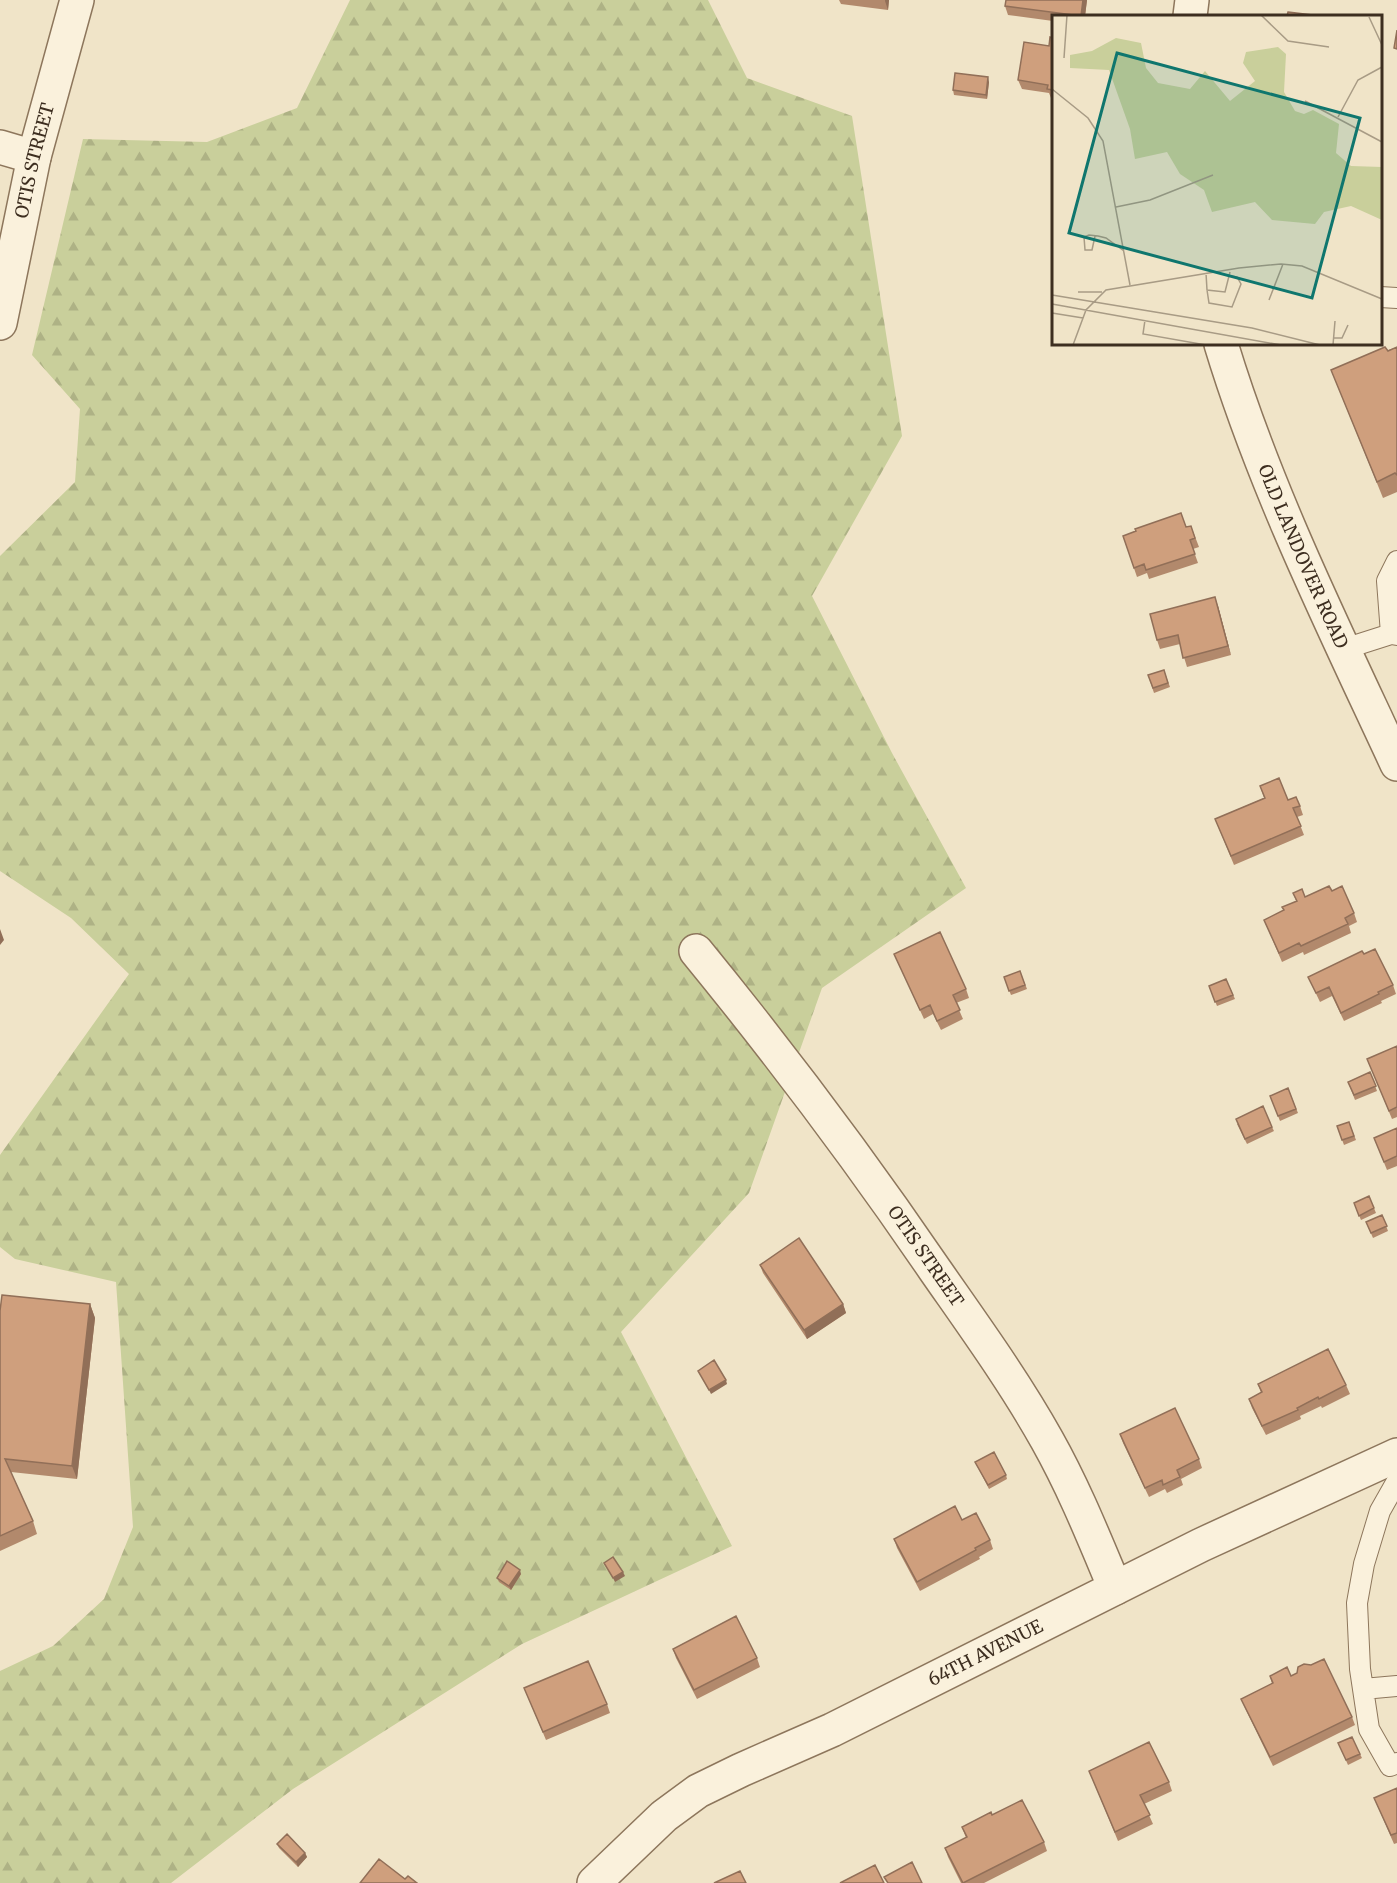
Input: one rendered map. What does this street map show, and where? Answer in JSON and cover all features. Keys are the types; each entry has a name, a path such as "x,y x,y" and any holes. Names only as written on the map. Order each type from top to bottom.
{"street":[{"name":"OTIS STREET","path":"0,323 34,157 77,0"},
{"path":"1190,15 1192,0"},
{"path":"0,147 34,157"},
{"name":"OLD LANDOVER ROAD","path":"1221,345 1271,484 1314,587 1397,764"},
{"name":"OTIS STREET","path":"696,951 771,1042 866,1170 997,1360 1047,1441 1084,1515 1115,1588"},
{"name":"64TH AVENUE","path":"594,1883 664,1816 698,1791 832,1730 1201,1545 1397,1455"}],"lane":[{"path":"1382,297 1397,298"},
{"path":"1344,649 1394,635 1387,581 1397,561"},
{"path":"1397,1481 1380,1511 1364,1564 1357,1603 1360,1669 1369,1729 1390,1766 1397,1763"},
{"path":"1363,1689 1397,1686"}],"green space":[{"path":"350,0 708,0 747,78 852,116 902,436 812,596 892,753 966,888 822,988 749,1193 621,1332 732,1546 522,1644 293,1789 171,1883 0,1883 0,1671 53,1646 104,1599 133,1527 116,1282 15,1259 0,1247 0,1155 129,974 71,918 0,871 0,556 75,482 80,409 32,355 83,139 207,142 297,108"}],"building":[{"path":"1006,0 1083,0 1081,15 1005,6"},
{"path":"1288,12 1313,15 1287,15"},
{"path":"1397,30 1397,49 1394,48"},
{"path":"1050,37 1052,38 1052,90 1047,89 1048,85 1018,80 1024,42 1049,46"},
{"path":"955,73 988,77 986,95 953,90"},
{"path":"1385,347 1388,351 1397,347 1397,475 1395,473 1377,482 1331,370"},
{"path":"1181,513 1186,527 1191,526 1195,538 1190,540 1195,554 1146,570 1144,564 1134,568 1123,536 1136,531 1135,529"},
{"path":"1215,597 1228,646 1183,658 1178,635 1157,640 1150,614"},
{"path":"1164,670 1168,683 1153,688 1148,675"},
{"path":"1279,778 1288,800 1296,797 1300,806 1293,808 1301,826 1231,856 1215,819 1265,798 1260,786"},
{"path":"1329,886 1332,891 1342,886 1354,913 1345,918 1348,924 1301,946 1299,943 1279,953 1264,920 1284,910 1282,907 1297,901 1293,893 1302,889 1305,897"},
{"path":"940,932 966,989 953,995 960,1010 937,1021 930,1005 920,1010 894,954"},
{"path":"1375,949 1393,985 1341,1013 1329,987 1316,993 1308,977 1362,951 1364,954"},
{"path":"1020,971 1025,985 1009,991 1004,977"},
{"path":"1226,979 1233,995 1215,1002 1209,986"},
{"path":"1397,1046 1397,1107 1389,1111 1367,1059"},
{"path":"1370,1072 1376,1086 1354,1095 1348,1082"},
{"path":"1288,1088 1296,1109 1278,1116 1270,1096"},
{"path":"1263,1106 1272,1127 1245,1139 1236,1119"},
{"path":"1349,1122 1354,1136 1342,1140 1337,1126"},
{"path":"1397,1128 1397,1156 1384,1162 1374,1138"},
{"path":"1369,1196 1374,1208 1359,1216 1354,1203"},
{"path":"1382,1215 1387,1226 1371,1233 1366,1222"},
{"path":"799,1238 843,1304 804,1330 760,1265"},
{"path":"2,1295 90,1304 72,1466 5,1459 33,1521 0,1536 0,1311"},
{"path":"1328,1349 1346,1385 1262,1426 1249,1399 1262,1392 1258,1384"},
{"path":"714,1360 726,1380 709,1390 698,1371"},
{"path":"1175,1408 1199,1459 1177,1470 1180,1477 1163,1485 1162,1480 1145,1488 1120,1434"},
{"path":"994,1452 1006,1475 988,1485 975,1462"},
{"path":"955,1506 962,1520 976,1513 990,1540 917,1582 894,1539"},
{"path":"613,1557 623,1572 613,1578 604,1563"},
{"path":"507,1561 520,1570 509,1586 497,1578"},
{"path":"736,1616 757,1658 694,1690 673,1649"},
{"path":"1324,1659 1352,1717 1270,1757 1241,1699 1273,1683 1270,1676 1287,1667 1291,1676 1297,1673 1298,1667 1304,1664 1311,1665"},
{"path":"588,1661 607,1704 543,1732 524,1688"},
{"path":"1352,1737 1360,1754 1346,1760 1338,1743"},
{"path":"1149,1742 1169,1782 1140,1795 1150,1815 1115,1832 1089,1771"},
{"path":"1397,1788 1397,1833 1391,1835 1374,1798"},
{"path":"1022,1800 1044,1842 963,1883 945,1848 967,1837 962,1827"},
{"path":"287,1834 305,1853 296,1862 277,1844"},
{"path":"379,1859 405,1879 408,1876 417,1883 360,1883"},
{"path":"912,1862 922,1883 888,1883 884,1877"},
{"path":"875,1865 884,1883 840,1883"},
{"path":"740,1871 746,1883 714,1883"}]}
